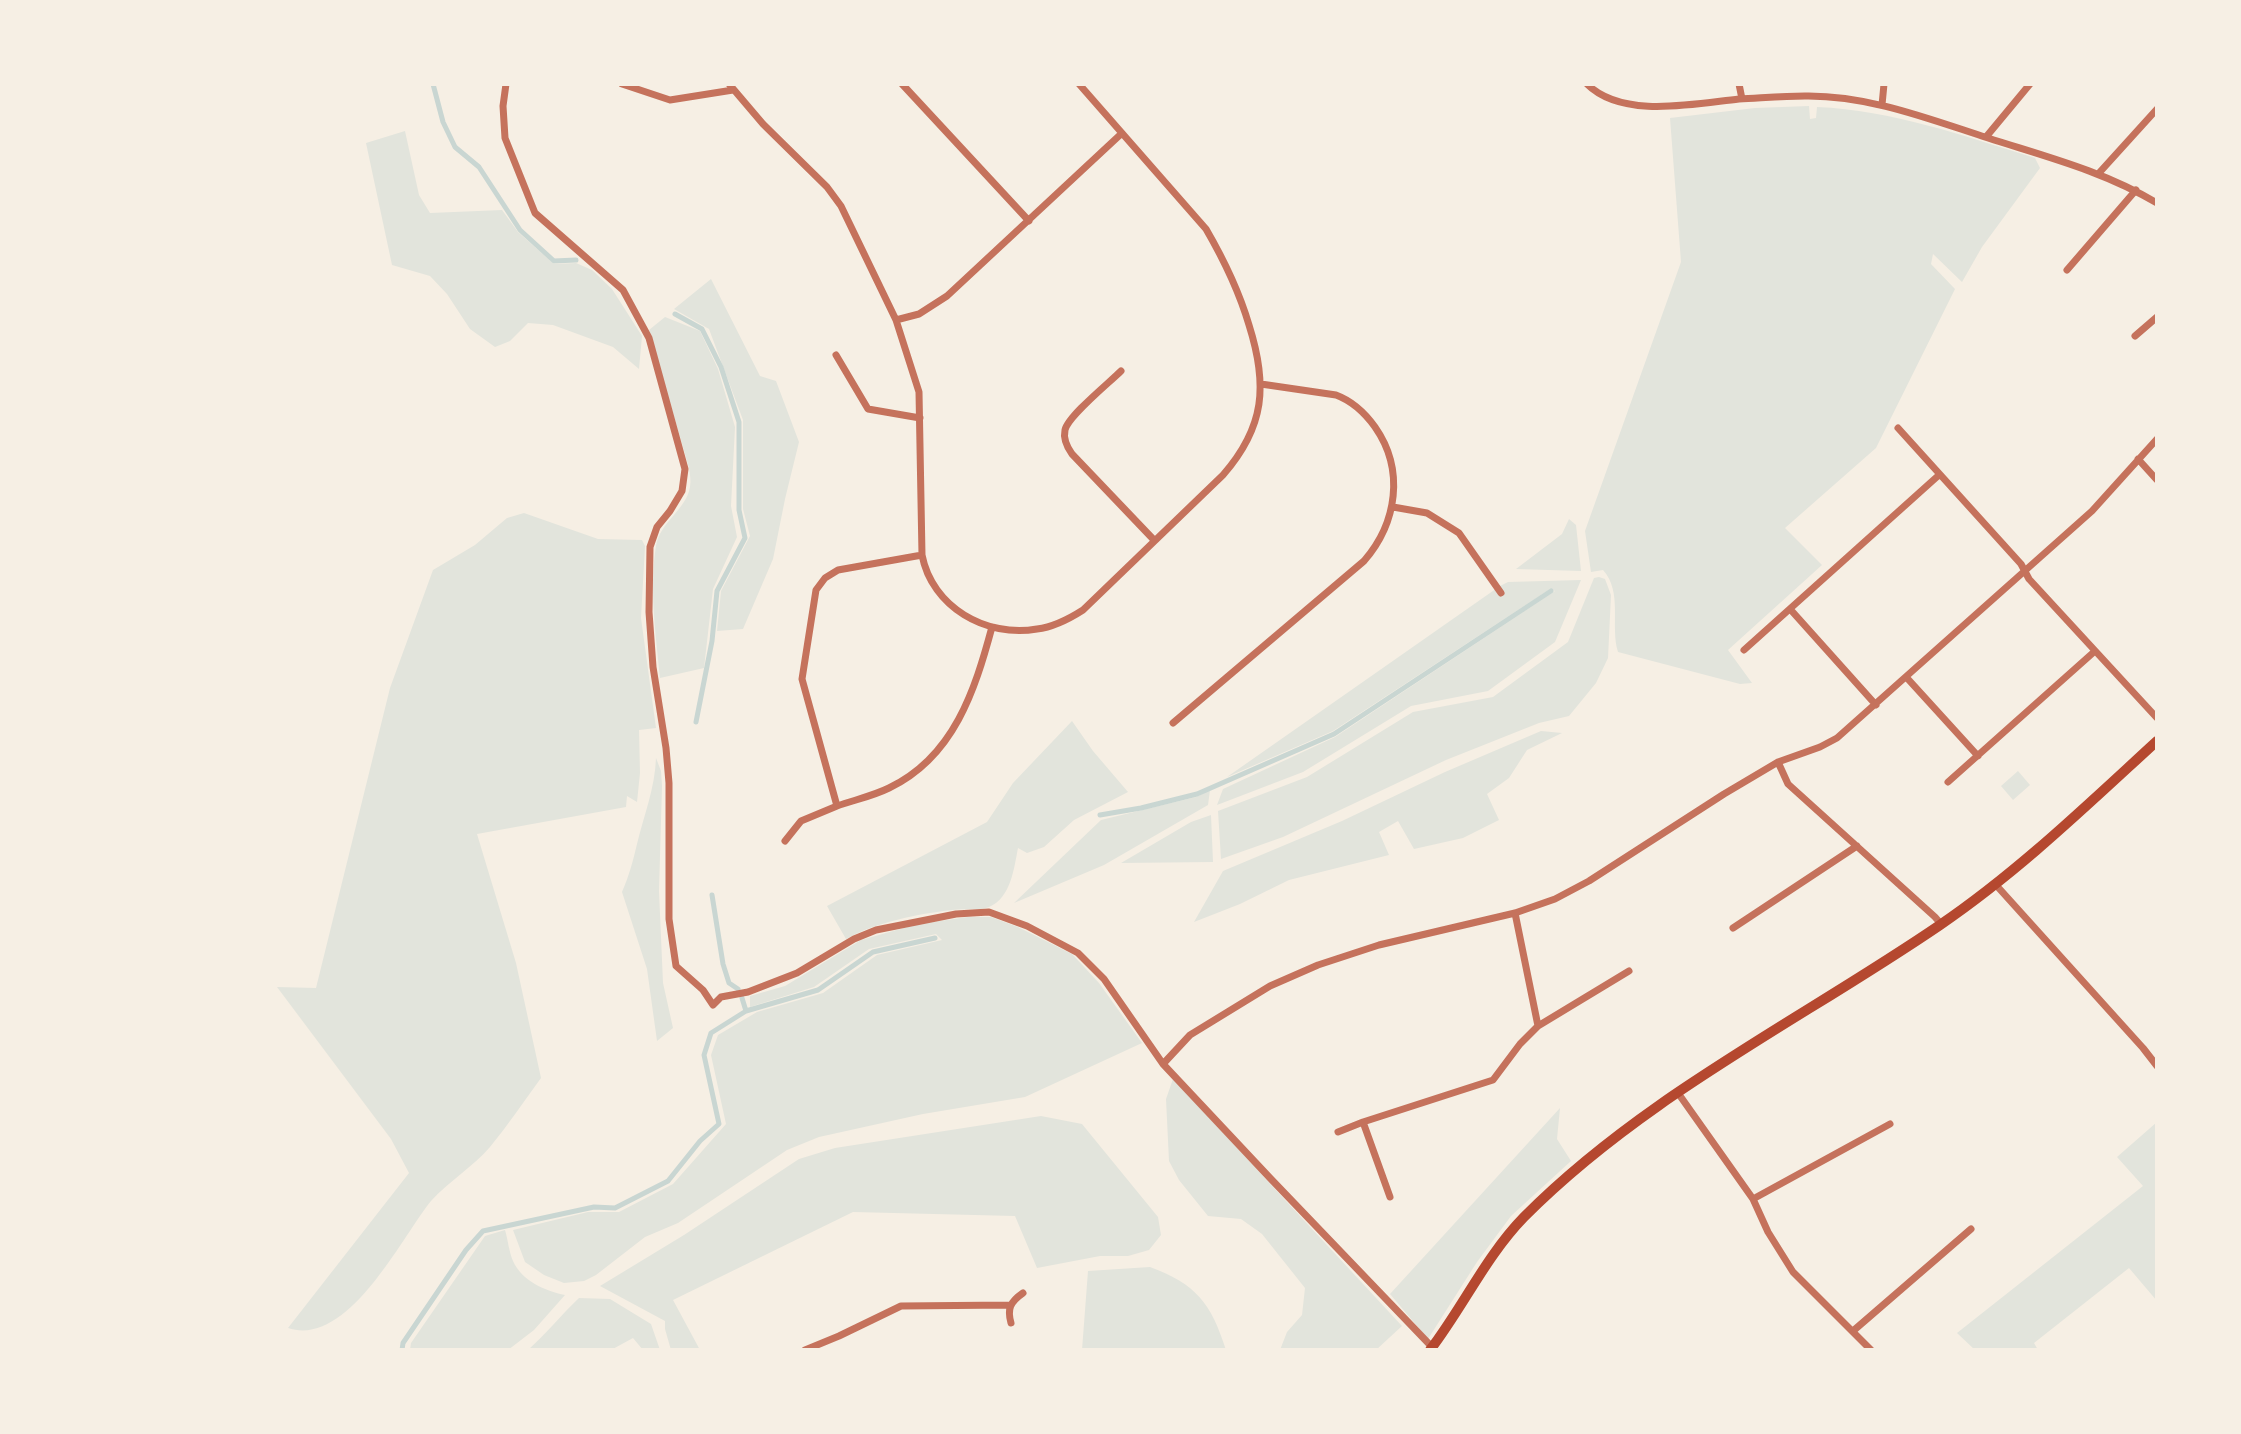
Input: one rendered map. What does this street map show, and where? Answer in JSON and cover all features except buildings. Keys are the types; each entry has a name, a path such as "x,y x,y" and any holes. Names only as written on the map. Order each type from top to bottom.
{"main road":[{"path":"1431,1348 1445,1332 1494,1254 1522,1219 1554,1189 1615,1138 1678,1093 1941,924 1996,885 2157,741"}],"street":[{"path":"506,84 503,106 505,138 535,213 623,290 649,338 685,469 682,491 654,534 649,566 653,667 668,771 669,919 676,966 703,990 713,1005 721,997 748,992 797,973 876,930 956,914 989,912 1027,926 1078,953 1104,979 1163,1064 1431,1348"},
{"path":"622,84 670,100 731,87 827,187 841,206 896,320 919,392 922,555 925,570 941,595 964,615 992,627 1024,631 1070,618 1095,599 1223,475 1251,433 1261,384 1256,343 1243,304 1206,229 1079,84"},
{"path":"902,84 1029,221"},
{"path":"1587,84 1609,100 1666,107 1808,96 1882,105 2099,173 2157,203"},
{"path":"1739,84 1742,99"},
{"path":"1882,105 1884,84"},
{"path":"1986,137 2030,84"},
{"path":"2099,173 2157,109"},
{"path":"896,320 919,314 947,296 1121,134"},
{"path":"2067,270 2136,190"},
{"path":"2135,336 2157,317"},
{"path":"836,355 868,409 920,418"},
{"path":"1121,371 1070,419 1065,431 1066,444 1154,540"},
{"path":"1173,723 1364,561 1382,536 1393,507 1391,460 1380,434 1363,412 1336,395 1261,384"},
{"path":"1898,428 2021,564 2029,579 2157,718"},
{"path":"1163,1064 1190,1035 1270,986 1318,965 1379,945 1515,913 1555,899 1589,881 1778,762 1837,738 2092,511 2157,439"},
{"path":"2138,459 2157,480"},
{"path":"1744,650 1939,475"},
{"path":"1393,507 1427,513 1459,533 1501,593"},
{"path":"837,806 802,679 816,590 825,578 838,570 922,555"},
{"path":"1790,609 1876,705"},
{"path":"785,841 801,821 891,787 937,750 968,704 978,680 992,627"},
{"path":"1948,782 2095,651"},
{"path":"1907,678 1978,756"},
{"path":"1778,762 1788,784 1941,924"},
{"path":"1733,928 1857,846"},
{"path":"1996,885 2157,1066"},
{"path":"1515,913 1538,1026"},
{"path":"1338,1132 1493,1080 1538,1026 1629,971"},
{"path":"1678,1093 1753,1199 1768,1232 1793,1272 1871,1350"},
{"path":"1363,1122 1390,1197"},
{"path":"1753,1199 1890,1124"},
{"path":"1853,1331 1971,1229"},
{"path":"1011,1323 1010,1305 1023,1293"},
{"path":"805,1350 901,1306 1010,1305"}],"shaded area":[{"path":"1809,106 1810,119 1816,118 1817,107 1873,113 1955,133 2035,158 2040,168 1982,247 1962,282 1933,254 1931,264 1955,289 1876,448 1785,528 1822,565 1728,650 1752,683 1740,684 1618,652 1613,588 1603,570 1591,572 1585,531 1681,262 1670,118 1755,108"},
{"path":"405,131 419,195 430,213 502,210 518,232 554,264 576,263 592,270 612,289 642,336 639,369 613,347 553,325 528,323 510,341 495,347 470,329 447,294 430,276 392,265 366,143"},
{"path":"711,279 760,376 776,381 799,442 773,559 743,629 717,631 721,591 750,536 743,509 743,420 709,329 674,309"},
{"path":"665,317 700,331 718,369 735,427 731,506 737,537 713,589 704,668 660,678 653,595 656,546 662,530 684,503 690,487 689,468 649,330"},
{"path":"524,513 598,539 642,540 645,546 641,618 656,728 639,730 637,802 627,796 626,807 477,834 516,963 541,1078 490,1147 431,1201 371,1286 352,1306 331,1322 310,1330 288,1328 409,1173 391,1139 277,987 316,988 390,688 433,570 475,545 507,518"},
{"path":"1569,519 1576,525 1581,571 1516,569 1562,534"},
{"path":"1594,578 1605,579 1611,595 1608,658 1596,683 1569,716 1539,723 1446,760 1283,837 1221,859 1218,811 1307,777 1413,712 1493,697 1568,642"},
{"path":"1581,580 1555,642 1488,691 1411,706 1303,772 1217,805 1223,789 1335,737 1555,591 1550,589 1333,731 1227,777 1500,586 1508,582"},
{"path":"1072,721 1128,792 1074,820 1044,847 1027,853 1018,848 1007,890 989,907 911,916 884,923 846,939 827,906 987,822 1013,783"},
{"path":"1541,731 1562,733 1527,750 1509,778 1487,794 1499,820 1463,838 1414,849 1398,821 1379,832 1389,855 1289,880 1194,922 1223,871"},
{"path":"656,758 662,786 659,891 663,983 673,1028 657,1041 647,969 622,892 649,801"},
{"path":"2018,771 2030,785 2013,800 2001,786"},
{"path":"1210,790 1208,805 1104,865 1014,903 1101,820 1196,797"},
{"path":"1211,815 1213,862 1121,863 1191,822"},
{"path":"991,917 1072,954 1099,983 1142,1043 1025,1097 923,1114 819,1137 787,1150 678,1223 645,1237 584,1281 564,1283 544,1275 525,1262 513,1230 588,1212 619,1212 673,1184 726,1124 711,1055 718,1035 757,1012 823,993 877,955 942,940 936,934 869,949 814,987 750,1007 750,996 785,986 861,940 918,924"},
{"path":"1173,1079 1402,1326 1376,1350 1280,1350 1287,1332 1302,1315 1305,1288 1262,1234 1241,1219 1208,1216 1179,1180 1169,1161 1166,1099"},
{"path":"1560,1108 1557,1139 1571,1161 1511,1216 1477,1262 1428,1339 1390,1294"},
{"path":"1041,1116 1082,1124 1158,1217 1161,1235 1149,1250 1128,1256 1100,1256 1037,1268 1015,1216 853,1212 673,1300 700,1350 671,1350 665,1321 600,1286 799,1159 835,1148"},
{"path":"2157,1122 2157,1301 2129,1268 2034,1343 2038,1350 1975,1350 1957,1333 2143,1186 2117,1157"},
{"path":"505,1230 512,1257 522,1274 542,1288 565,1295 534,1330 508,1350 410,1350 411,1343 485,1236"},
{"path":"1150,1267 1179,1281 1200,1297 1214,1320 1226,1350 1082,1350 1088,1271"},
{"path":"579,1298 610,1299 651,1324 660,1350 643,1350 633,1338 611,1350 528,1350"}],"waterway":[{"path":"433,84 443,122 455,147 479,167 520,230 554,261 576,260"},
{"path":"675,314 702,329 721,367 739,422 739,510 745,538 717,591 712,641 696,722"},
{"path":"1100,815 1197,794 1334,734 1551,591"},
{"path":"712,895 723,964 729,983 738,989"},
{"path":"402,1350 403,1343 466,1250 483,1231 594,1207 615,1208 668,1181 700,1141 719,1124 704,1055 711,1033 746,1011 818,990 873,952 935,938"},
{"path":"742,998 746,1011"}]}
